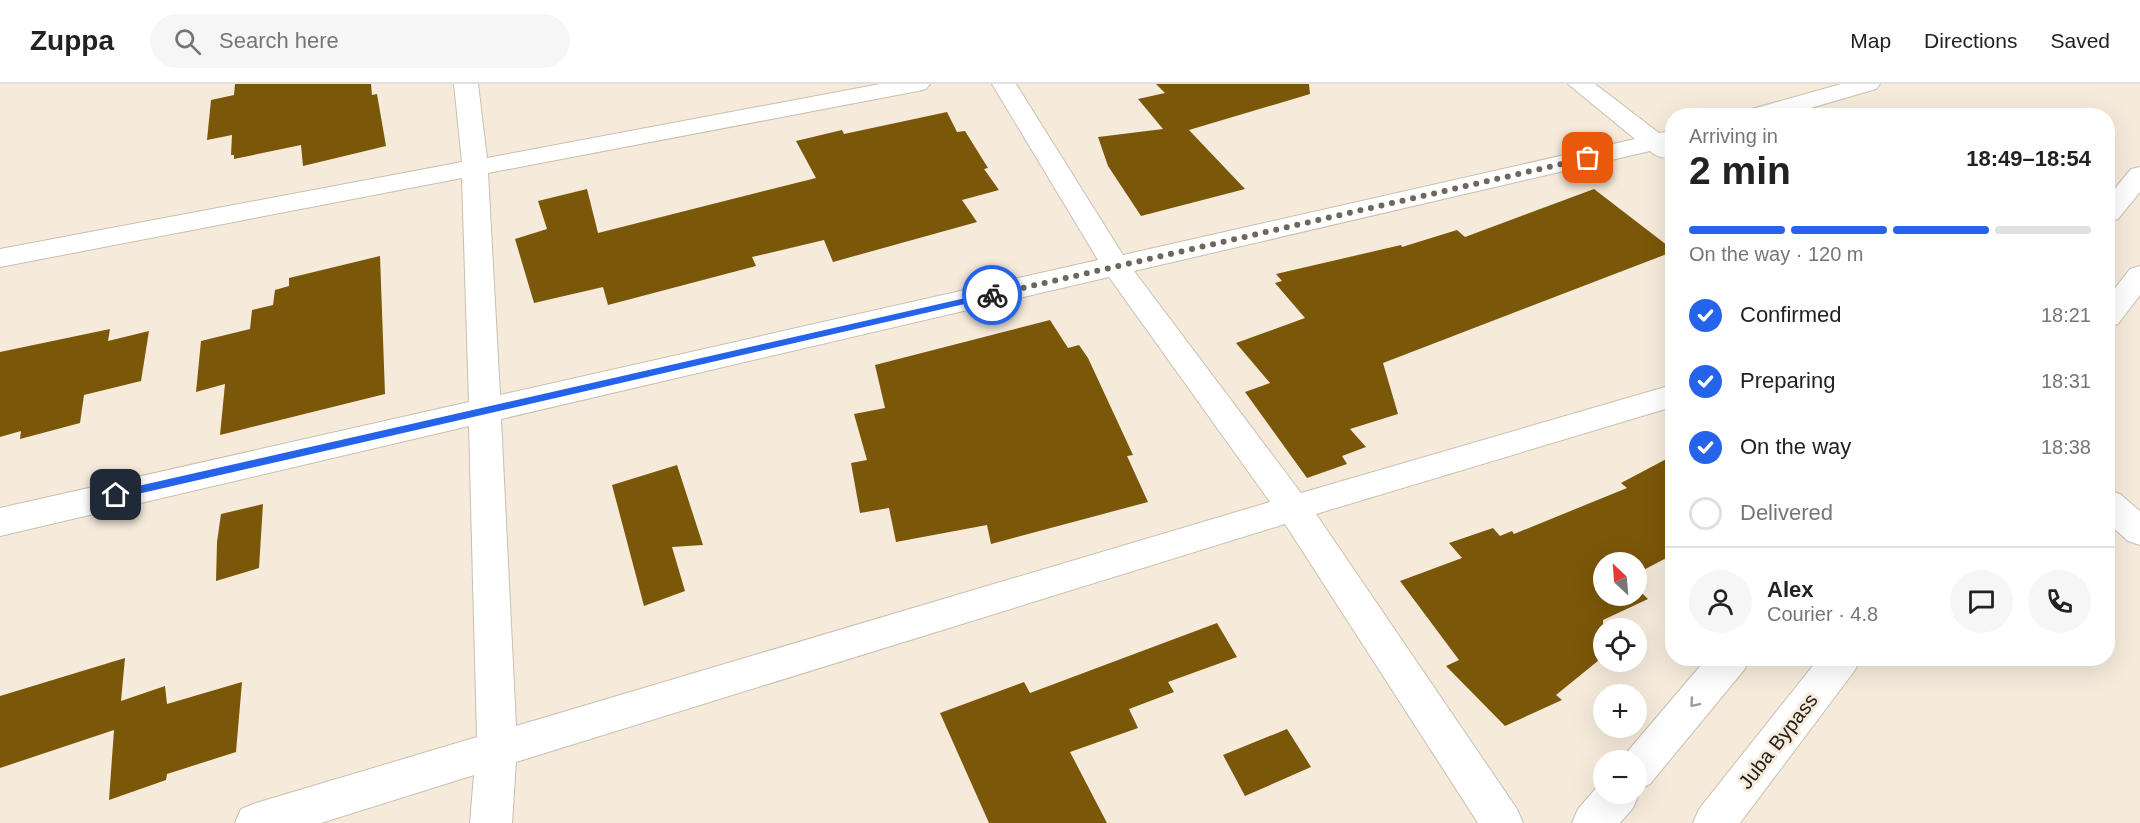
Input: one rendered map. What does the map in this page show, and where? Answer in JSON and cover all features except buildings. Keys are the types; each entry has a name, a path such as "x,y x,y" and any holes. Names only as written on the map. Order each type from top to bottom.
{"street":[{"path":"466,84 475,168 497,750 491,823"},
{"path":"0,258 918,84"},
{"path":"1004,84 1116,266 1293,508 1502,823"},
{"path":"1580,84 1665,145"},
{"path":"1782,108 1868,84"},
{"path":"0,522 1116,266 1665,146"},
{"path":"2115,205 2140,175"},
{"path":"2115,308 2140,275"},
{"path":"256,823 1293,508 1665,398"},
{"path":"2115,509 2140,531"},
{"path":"1647,758 1724,666"},
{"name":"Juba Bypass","path":"1714,823 1836,666"},
{"path":"1593,823 1609,804"}],"way so far":[{"path":"992,295 1588,158"}],"route":[{"path":"116,495 992,295"}]}
